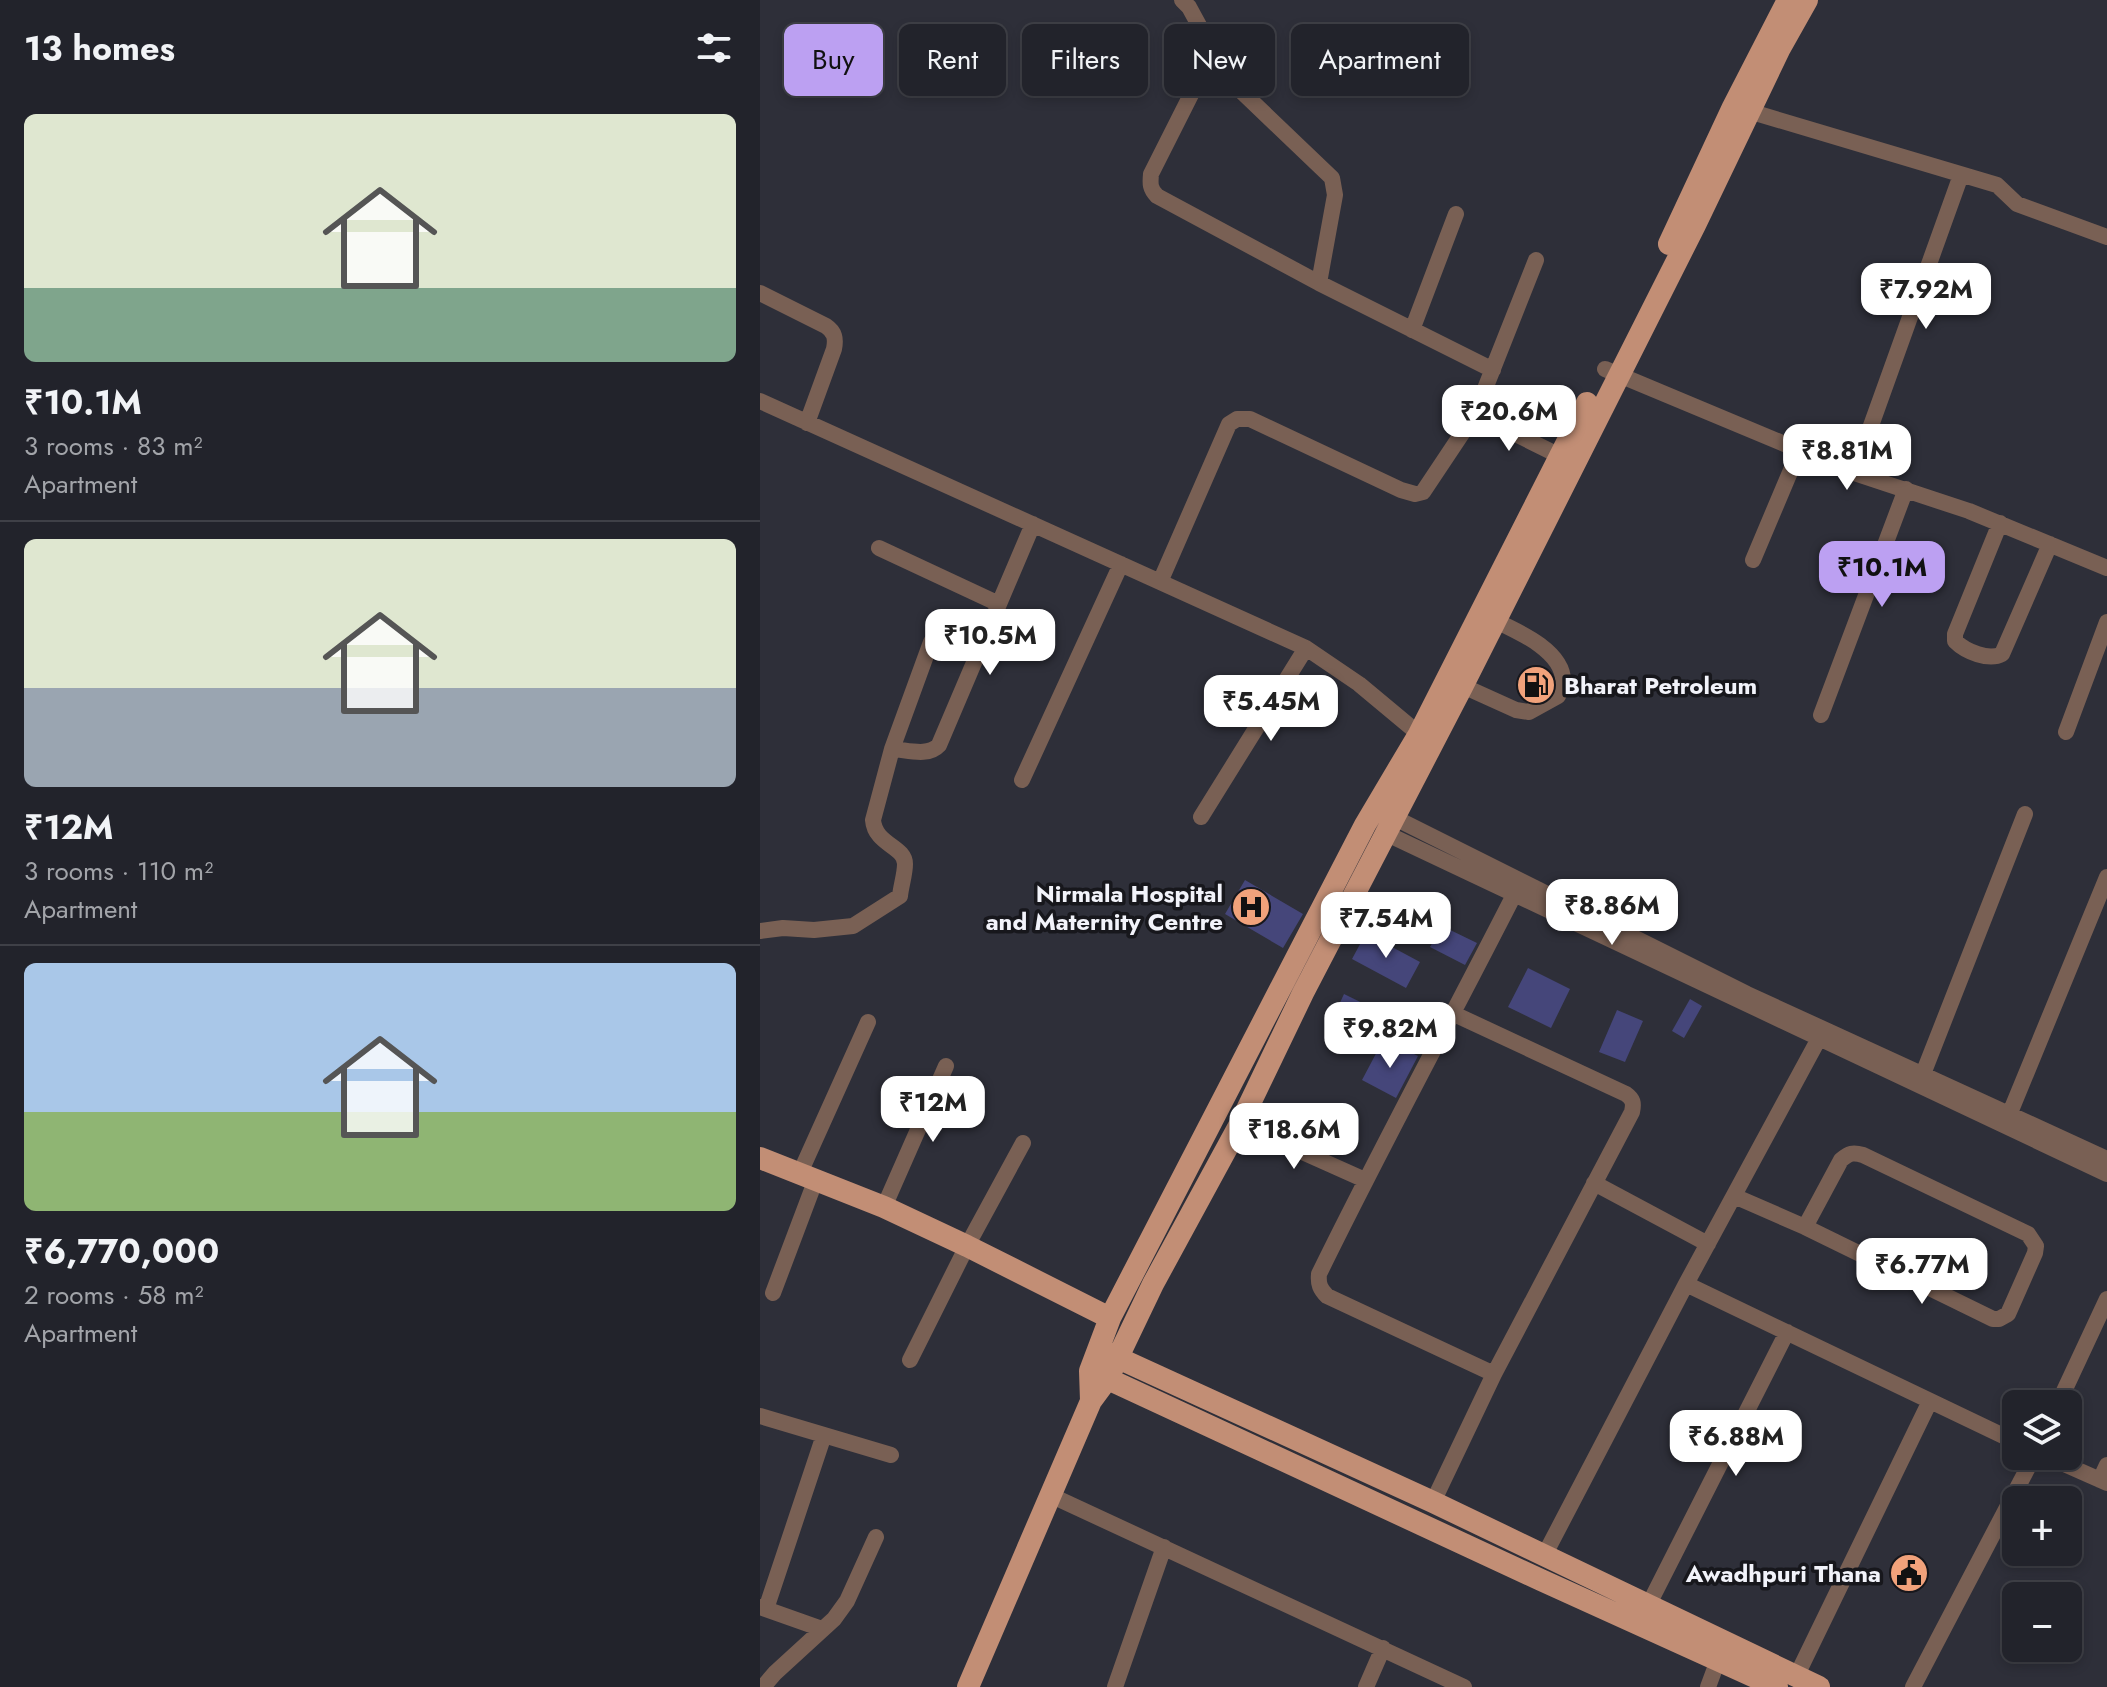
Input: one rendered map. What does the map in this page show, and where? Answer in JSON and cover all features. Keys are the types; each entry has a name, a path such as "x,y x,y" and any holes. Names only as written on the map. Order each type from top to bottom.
{"main road":[{"path":"1741,109 1788,0"},
{"path":"1103,1364 1110,1318 1143,1278 1240,1124 1389,825 1455,683 1612,372 1674,235 1741,109 1807,0"},
{"path":"1488,617 1560,456 1612,372"},
{"path":"968,1687 1091,1401 1103,1364 1143,1278 1365,825 1419,734 1455,683"},
{"path":"760,1158 884,1207 1110,1318"},
{"path":"1103,1364 1433,1502 1819,1687"},
{"path":"1103,1364 1541,1580 1777,1687"}],"street":[{"path":"1182,0 1198,24"},
{"path":"1190,96 1151,174 1151,190 1157,196 1319,283 1493,370"},
{"path":"1246,96 1332,178 1335,195 1319,283"},
{"path":"1741,109 1997,185 2017,204 2107,237"},
{"path":"1854,473 1961,175"},
{"path":"1412,330 1456,214"},
{"path":"1160,582 1229,424 1237,419 1250,419 1401,490 1415,494 1423,492 1475,414 1536,260"},
{"path":"760,293 826,326 834,334 834,349 807,423"},
{"path":"1612,372 1854,473 2000,523 2107,568"},
{"path":"760,401 1306,648 1359,684 1419,734"},
{"path":"1475,414 1560,456"},
{"path":"1753,560 1799,451"},
{"path":"1821,715 1906,489"},
{"path":"2000,523 1955,634 1959,646 1990,658 2002,654 2050,544"},
{"path":"892,749 927,752 936,749 1033,524"},
{"path":"879,548 999,604"},
{"path":"1022,780 1121,564"},
{"path":"1455,683 1516,710 1529,712 1558,696 1563,683 1559,665 1541,645 1488,617"},
{"path":"2066,732 2107,622"},
{"path":"760,931 853,926 900,896 906,861 902,854 878,836 873,820 892,749 931,642 936,639 944,641 977,655"},
{"path":"1201,817 1306,648"},
{"path":"1923,1074 2025,814"},
{"path":"1389,825 2007,1121 2107,1159"},
{"path":"2007,1121 2107,877"},
{"path":"1494,1374 1327,1296 1320,1289 1319,1274 1518,888"},
{"path":"1433,1502 1494,1374 1632,1112 1633,1104 1626,1094 1454,1014"},
{"path":"773,1293 808,1176 868,1022"},
{"path":"1822,1034 1923,1074 2107,1174"},
{"path":"1544,1556 1686,1284 1822,1034"},
{"path":"884,1207 946,1066"},
{"path":"1240,1124 1365,1180"},
{"path":"910,1360 1023,1143"},
{"path":"1734,1196 1805,1227 1993,1319 2008,1314 2036,1246 2028,1234 1855,1153 1847,1154 1841,1160 1805,1227"},
{"path":"1594,1183 1708,1244"},
{"path":"1686,1284 2002,1435"},
{"path":"2065,1390 2107,1299"},
{"path":"1648,1606 1787,1332"},
{"path":"1797,1675 1930,1401"},
{"path":"760,1416 891,1455"},
{"path":"822,1629 763,1608 824,1435"},
{"path":"2082,1468 2105,1476"},
{"path":"1913,1687 2027,1470"},
{"path":"1050,1495 1464,1687"},
{"path":"763,1687 834,1619 847,1601 876,1537"},
{"path":"1115,1687 1164,1547"},
{"path":"1366,1687 1383,1648"},
{"path":"1708,1687 1718,1660"}],"building":[{"path":"1245,880 1303,914 1283,948 1225,914"},
{"path":"1442,926 1477,943 1465,965 1430,947"},
{"path":"1366,933 1420,962 1406,988 1352,959"},
{"path":"1528,968 1570,989 1551,1028 1508,1007"},
{"path":"1344,994 1389,1016 1377,1042 1332,1020"},
{"path":"1690,999 1702,1006 1684,1038 1672,1031"},
{"path":"1617,1010 1643,1021 1625,1062 1599,1052"},
{"path":"1380,1046 1398,1055 1402,1048 1418,1056 1396,1098 1362,1080"}],"place":[{"name":"Bharat Petroleum","path":"1536,685"},
{"name":"Nirmala Hospital and Maternity Centre","path":"1251,907"},
{"name":"Awadhpuri Thana","path":"1909,1573"}]}
